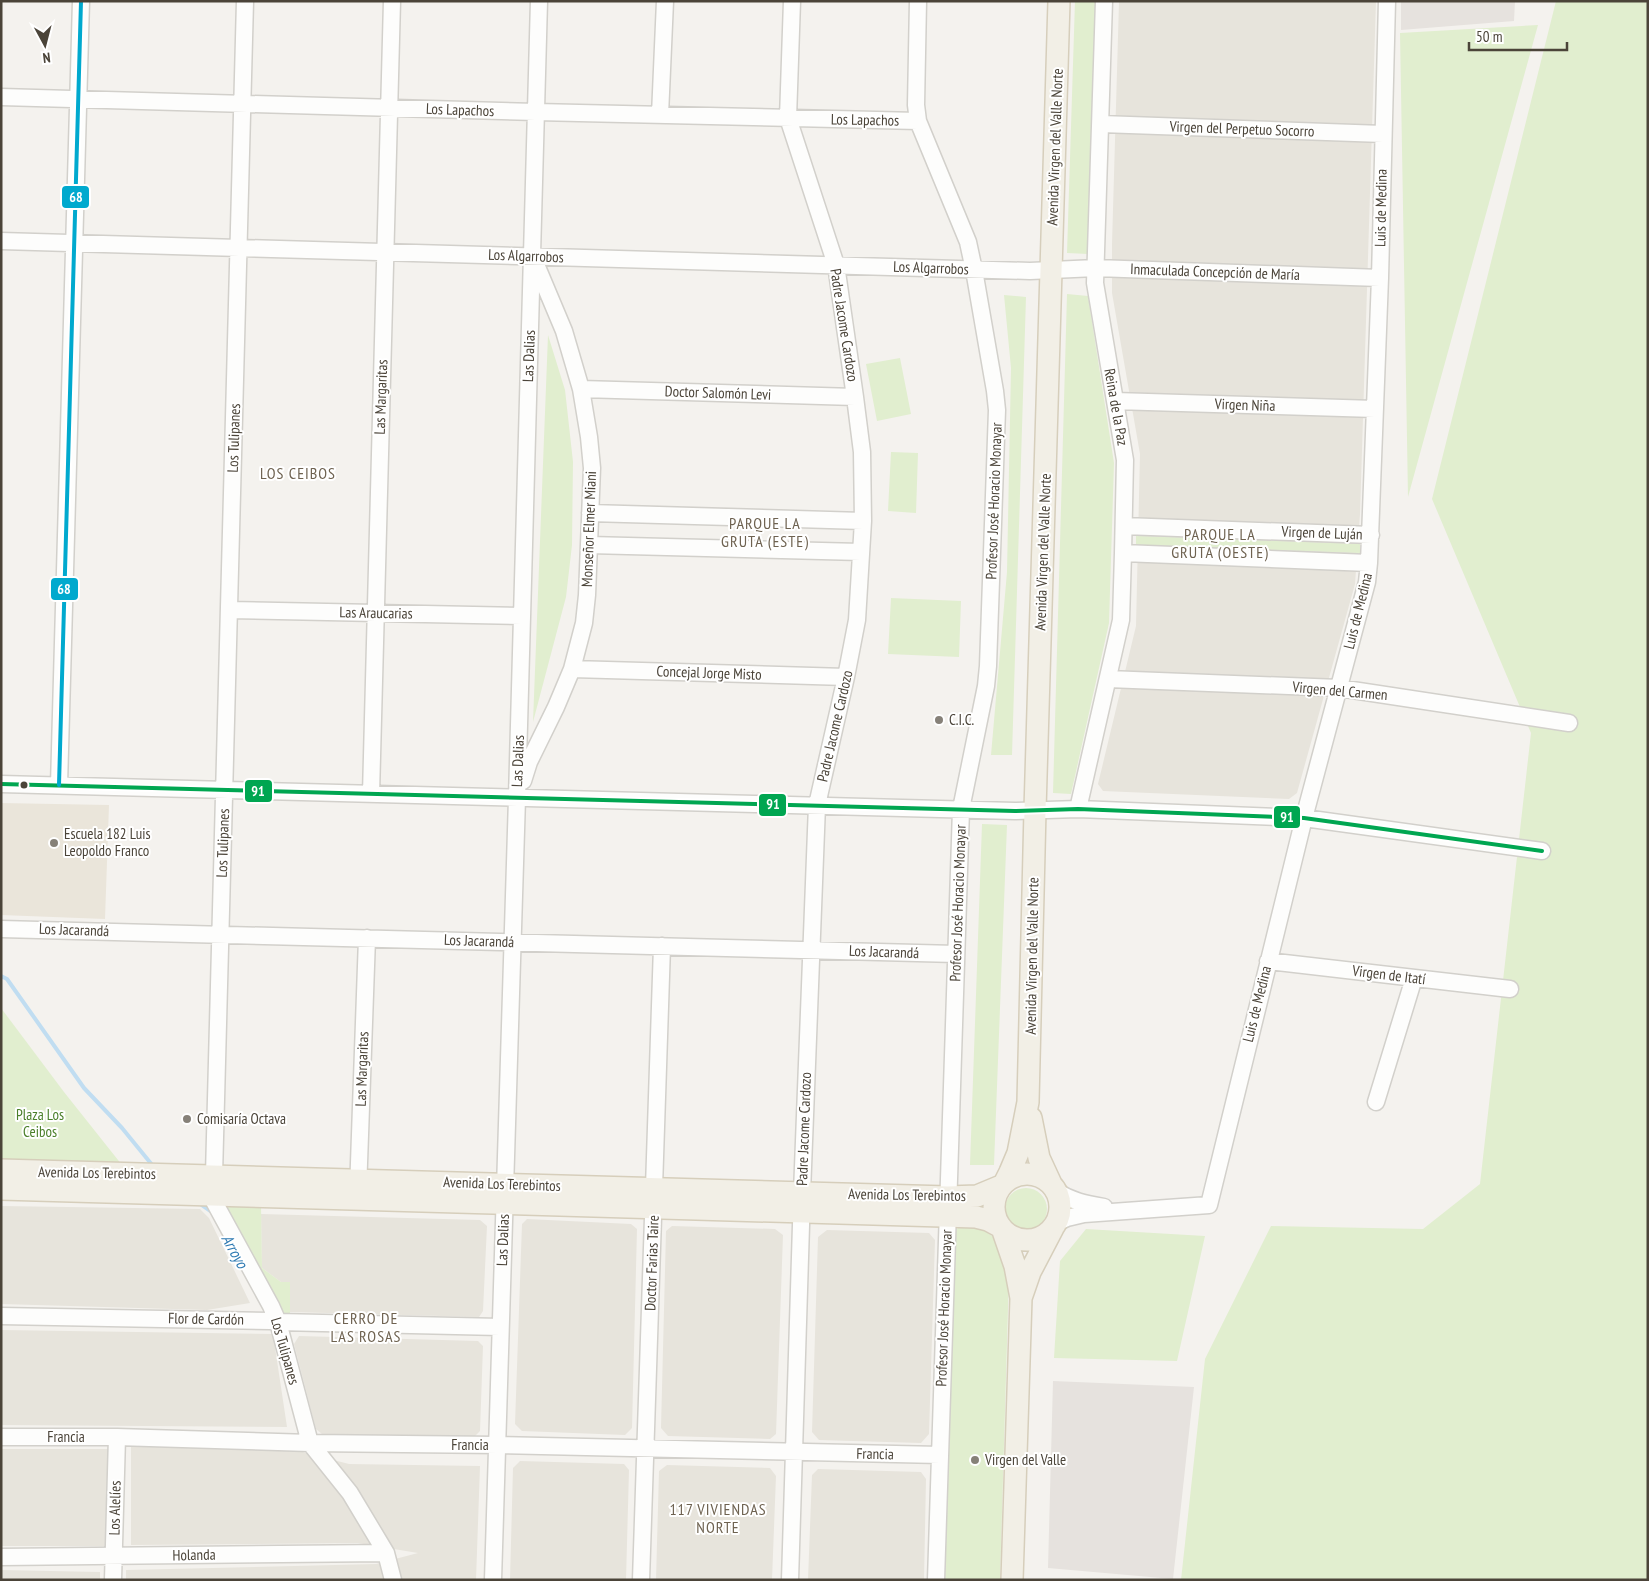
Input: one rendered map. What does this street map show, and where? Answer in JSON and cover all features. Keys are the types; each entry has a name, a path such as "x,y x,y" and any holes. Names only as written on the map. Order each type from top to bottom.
{"main road":[{"name":"Avenida Virgen del Valle Norte","path":"1003,1184 1018,1153 1028,1102 1060,1"},
{"name":"Avenida Virgen del Valle Norte","path":"1028,1102 1039,1158 1054,1188"},
{"name":"Avenida Los Terebintos","path":"1,1170 213,1186"},
{"path":"1012,1580 1021,1298 1015,1266 1001,1228 994,1216 993,1205 995,1195 1003,1184 1013,1176 1033,1174 1043,1178 1054,1188 1060,1207 1054,1225 1030,1272 1021,1298"},
{"name":"Avenida Los Terebintos","path":"948,1207 1003,1184"},
{"name":"Avenida Los Terebintos","path":"1,1189 213,1186 948,1207 988,1220 1001,1228"},
{"path":"1001,1228 1013,1237 1023,1240 1045,1235 1054,1225"}],"street":[{"path":"59,785 81,1"},
{"name":"Los Tulipanes","path":"245,1 213,1186 278,1322 310,1443 350,1493 386,1553 393,1580"},
{"name":"Las Margaritas","path":"370,794 392,1"},
{"name":"Las Dalias","path":"493,1580 539,1"},
{"path":"660,115 665,1"},
{"name":"Padre Jacome Cardozo","path":"790,1580 817,806 858,620 863,521 862,452 836,265 788,118 792,1"},
{"name":"Profesor José Horacio Monayar","path":"918,1 916,105 918,122 968,242 997,410 988,666 986,686 961,809 936,1580"},
{"name":"Reina de la Paz","path":"1078,809 1121,620 1124,553 1125,460 1095,283 1104,1"},
{"name":"Luis de Medina","path":"1131,1210 1209,1205 1268,960 1366,582 1369,563 1380,278 1387,1"},
{"name":"Los Lapachos","path":"1,97 918,122"},
{"name":"Virgen del Perpetuo Socorro","path":"1101,124 1383,134"},
{"name":"Los Algarrobos","path":"1,241 1051,271"},
{"name":"Monseñor Elmer Miani","path":"517,798 529,762 572,669 584,623 592,468 581,389 564,331 532,256"},
{"name":"Inmaculada Concepción de María","path":"1051,271 1096,268 1380,278"},
{"name":"Doctor Salomón Levi","path":"581,389 855,397"},
{"name":"Virgen Niña","path":"1114,401 1375,409"},
{"path":"590,513 863,521"},
{"name":"Virgen de Luján","path":"1124,526 1370,535"},
{"path":"589,545 861,552"},
{"name":"Virgen de Luján","path":"1124,553 1369,563"},
{"name":"Las Araucarias","path":"230,610 522,616"},
{"name":"Concejal Jorge Misto","path":"572,669 846,677"},
{"name":"Virgen del Carmen","path":"1108,679 1339,688 1569,723"},
{"path":"1,784 817,806 1078,809 1304,818 1542,851"},
{"name":"Los Jacarandá","path":"1,928 956,954"},
{"name":"Las Margaritas","path":"358,1190 367,938"},
{"name":"Doctor Farias Taire","path":"641,1580 662,946"},
{"name":"Virgen de Itatí","path":"1268,960 1510,989"},
{"path":"1376,1102 1414,978"},
{"path":"1054,1188 1067,1198 1078,1202 1131,1210"},
{"path":"1054,1225 1067,1218 1084,1214 1131,1210"},
{"name":"Flor de Cardón","path":"1,1316 262,1320 278,1322 500,1327"},
{"name":"Francia","path":"1,1437 117,1437 310,1443 646,1448 940,1456"},
{"name":"Los Alelíes","path":"113,1580 117,1437"},
{"name":"Holanda","path":"1,1556 386,1553"}],"shaded area":[{"path":"1376,1 1360,514 1355,584 1297,793 1289,799 1103,791 1098,784 1136,626 1140,454 1112,293 1119,2"},
{"path":"1401,1 1515,1 1514,21 1401,30"},
{"name":"Escuela 182 Luis Leopoldo Franco","path":"1,803 109,805 105,919 1,915"},
{"path":"1,1206 200,1209 209,1218 250,1303 207,1310 1,1304"},
{"path":"261,1214 480,1220 487,1226 483,1311 479,1317 290,1312 290,1283 281,1282 262,1268"},
{"path":"527,1219 631,1224 637,1229 632,1428 625,1435 522,1431 515,1424 522,1224"},
{"path":"672,1226 775,1229 783,1235 776,1434 770,1439 668,1436 661,1428 666,1231"},
{"path":"827,1230 929,1233 935,1240 929,1434 921,1443 819,1440 812,1432 818,1237"},
{"path":"1,1330 273,1334 287,1427 1,1425"},
{"path":"299,1336 478,1341 483,1346 480,1431 474,1437 322,1434 316,1429 294,1344"},
{"path":"1053,1381 1194,1387 1173,1579 1048,1568"},
{"path":"131,1445 291,1449 349,1464 480,1466 476,1580 126,1580 126,1570 376,1564 418,1553 358,1543 131,1545"},
{"path":"1,1449 108,1449 107,1542 105,1546 1,1546"},
{"path":"520,1461 624,1464 629,1470 626,1580 510,1580 513,1468"},
{"path":"667,1465 770,1468 776,1476 772,1580 656,1580 659,1471"},
{"path":"818,1469 921,1472 926,1479 924,1580 808,1580 812,1475"},
{"path":"1,1570 100,1572 100,1580 1,1580"}],"green space":[{"path":"1075,1 1096,1 1088,254 1067,253"},
{"path":"1556,1 1648,1 1648,1580 1181,1580 1205,1359 1271,1226 1423,1229 1480,1184 1531,733 1432,499"},
{"path":"1538,25 1408,497 1400,33"},
{"path":"1067,294 1088,296 1114,463 1109,623 1071,794 1053,793"},
{"path":"1004,295 1026,297 1012,755 991,755 1007,572 1011,368"},
{"path":"548,335 565,390 573,462 572,545 566,597 533,722"},
{"path":"900,358 911,414 877,421 866,364"},
{"path":"891,452 918,453 916,513 888,511"},
{"path":"1136,536 1360,544 1360,553 1136,545"},
{"path":"891,598 961,601 959,657 888,654"},
{"path":"982,824 1007,825 994,1165 970,1165"},
{"name":"Plaza Los Ceibos","path":"1,1008 64,1092 122,1165 1,1162"},
{"path":"1022,1188 1030,1188 1041,1194 1047,1209 1041,1224 1030,1230 1022,1230 1011,1224 1005,1213 1005,1205 1011,1194"},
{"path":"226,1205 261,1205 262,1268 281,1282 290,1282 290,1317 285,1316 226,1209"},
{"path":"964,1225 978,1226 992,1236 1003,1249 1009,1275 1000,1580 945,1580 955,1234 958,1227"},
{"path":"1086,1229 1205,1236 1177,1361 1054,1358 1060,1261"}],"waterway":[{"name":"Arroyo","path":"1,976 7,979 84,1088 122,1128 153,1166"},
{"name":"Arroyo","path":"199,1203 212,1212"}],"transit line":[{"name":"68","path":"59,785 81,1"},
{"name":"91","path":"1,784 1015,811 1078,809 1304,818 1542,851"}],"place":[{"name":"C.I.C.","path":"939,720"},
{"name":"Escuela 182 Luis Leopoldo Franco","path":"54,843"},
{"name":"Comisaría Octava","path":"187,1119"},
{"name":"Virgen del Valle","path":"975,1460"}],"district":[{"name":"LOS CEIBOS","path":"298,473"},
{"name":"PARQUE LA GRUTA (ESTE)","path":"765,532"},
{"name":"PARQUE LA GRUTA (OESTE)","path":"1220,543"},
{"name":"CERRO DE LAS ROSAS","path":"366,1327"},
{"name":"117 VIVIENDAS NORTE","path":"718,1518"}]}
